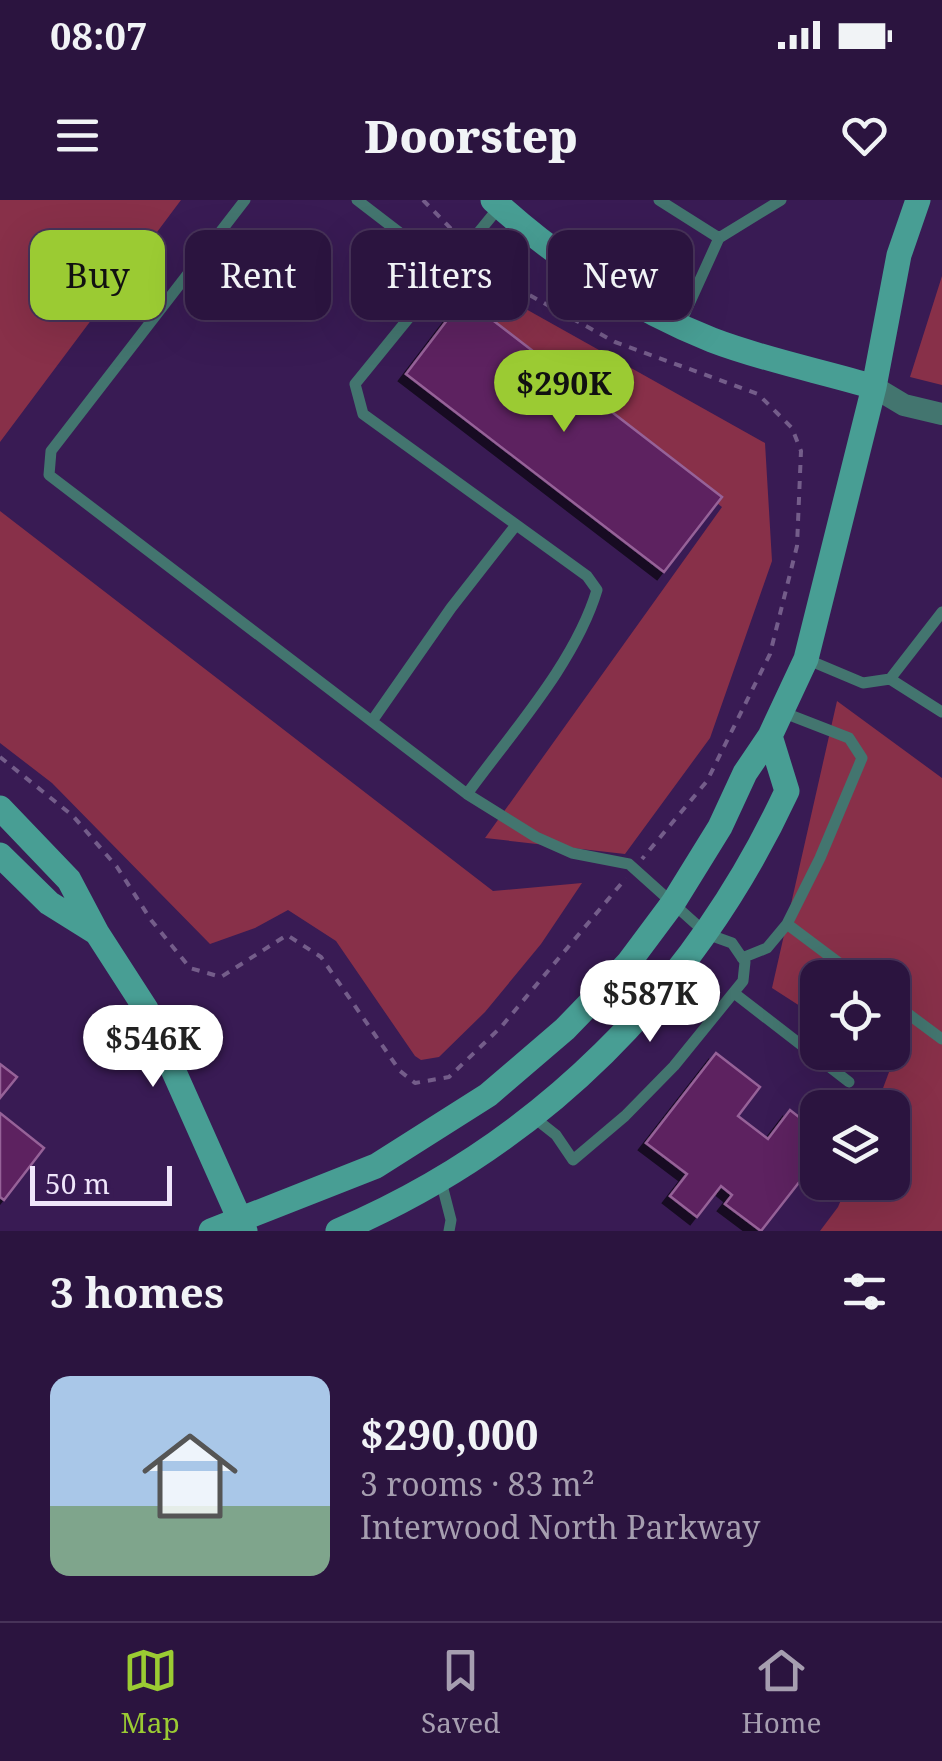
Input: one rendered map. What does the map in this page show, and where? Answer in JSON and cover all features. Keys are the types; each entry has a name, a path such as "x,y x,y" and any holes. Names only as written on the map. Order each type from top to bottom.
{"street":[{"path":"211,1231 243,1226 376,1166 488,1095 596,997 629,962 673,903 720,827 745,773 770,736 806,659 874,387 900,255 918,200"},
{"path":"496,203 521,226 588,272 713,340 874,387 904,405 942,414"},
{"path":"338,1231 441,1181 532,1116 596,1062 664,991 707,934 760,848 787,790 770,736"},
{"path":"0,808 69,880 96,933 146,1009 243,1226"},
{"path":"0,855 49,903 96,933"}],"lane":[{"path":"245,200 51,452 49,475 467,794 536,837 572,854 629,864 707,934 732,943 742,958 743,981 734,994 650,1091 574,1160 556,1135 532,1116"},
{"path":"356,200 396,230"},
{"path":"659,200 719,238"},
{"path":"680,324 719,238 781,200"},
{"path":"476,230 496,203"},
{"path":"407,320 356,384 364,414 587,576 597,590 589,615 566,656 467,794"},
{"path":"372,720 450,608 516,525"},
{"path":"890,680 942,612"},
{"path":"806,659 864,684 890,680 942,712"},
{"path":"742,958 768,948 788,924 862,758 849,738 782,712"},
{"path":"788,924 835,960"},
{"path":"734,994 850,1082"},
{"path":"910,1015 942,1039"},
{"path":"441,1181 450,1226 464,1231"}],"shaded area":[{"path":"0,200 181,200 159,230 30,230 30,320 91,320 0,442"},
{"path":"942,276 942,385 910,377"},
{"path":"528,310 765,443 772,561 710,738 625,854 485,838 722,507 481,320 528,320"},
{"path":"0,511 493,891 582,883 541,944 485,1012 439,1057 421,1060 415,1056 336,941 288,910 255,928 210,944 52,783 0,743"},
{"path":"837,701 942,778 942,1231 820,1231 841,1200 910,1200 910,1090 882,1090 890,1070 910,1070 910,960 800,960 800,1006 772,988"}],"building":[{"path":"447,320 493,320 722,497 664,572 406,374"},
{"path":"716,1053 760,1087 738,1116 768,1139 790,1110 800,1118 800,1181 761,1231 725,1204 732,1195 721,1186 697,1217 670,1196 687,1174 646,1143"},
{"path":"0,1064 17,1077 0,1098"},
{"path":"0,1113 44,1148 4,1200 0,1197"}]}
